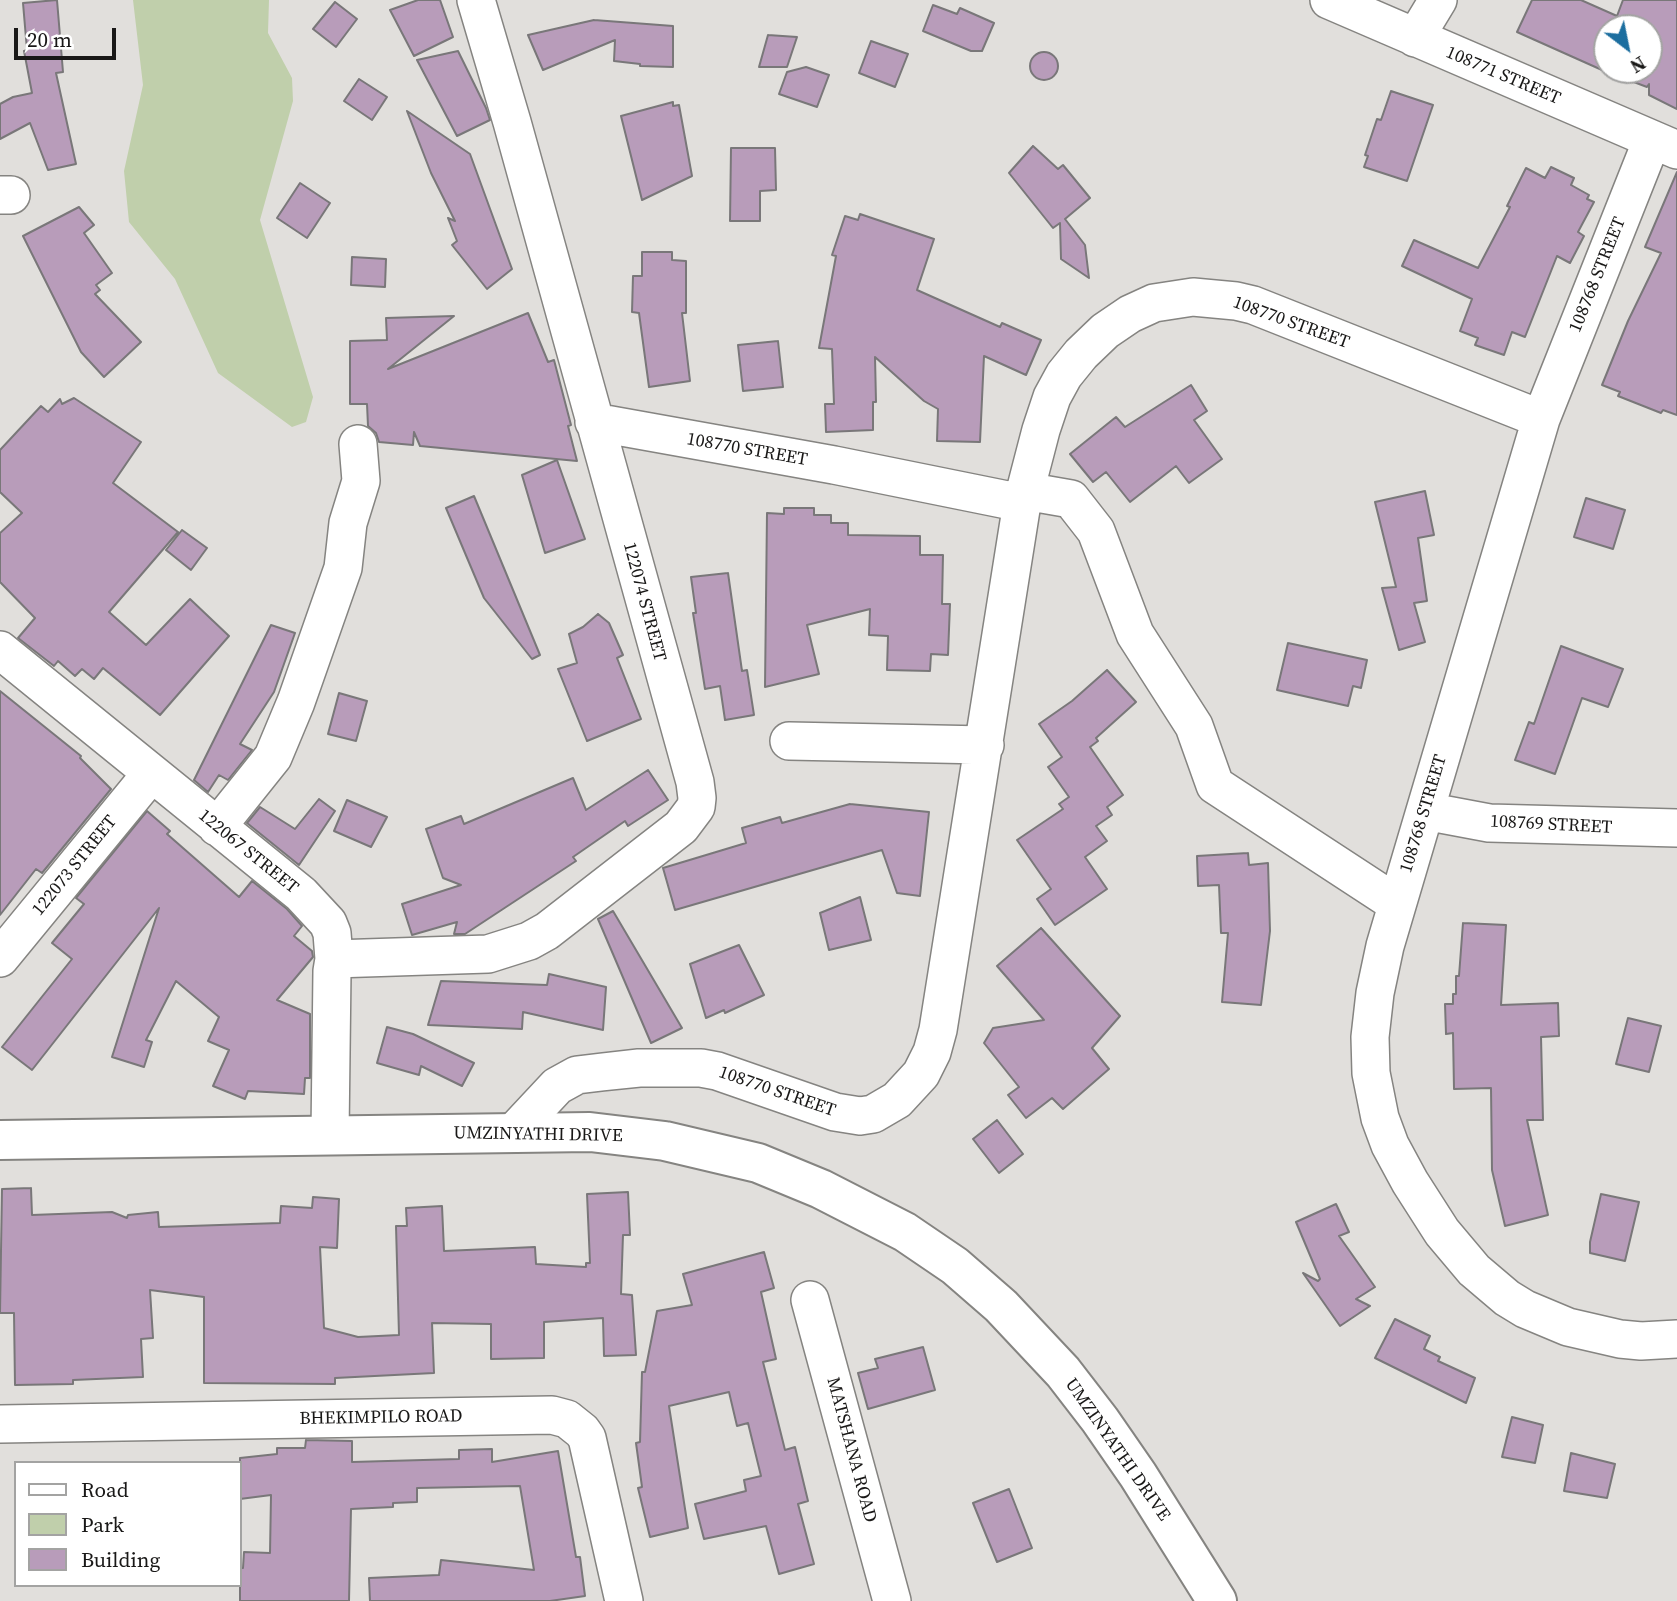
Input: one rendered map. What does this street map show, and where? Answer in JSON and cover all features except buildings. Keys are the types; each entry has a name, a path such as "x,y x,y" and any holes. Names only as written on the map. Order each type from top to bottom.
{"street":[{"name":"122074 STREET","path":"334,959 457,956 488,954 513,948 557,923 681,827 696,807 695,782 476,0"},
{"name":"108771 STREET","path":"1329,0 1665,145"},
{"path":"1416,38 1438,0"},
{"name":"108768 STREET","path":"1665,145 1541,419 1397,904 1375,993 1370,1037 1371,1073 1380,1118 1390,1145 1424,1206 1474,1270 1500,1292 1540,1317 1592,1334 1642,1341 1677,1339"},
{"name":"108770 STREET","path":"514,1132 549,1093 577,1075 639,1068 701,1068 717,1071 847,1116 873,1114 897,1100 921,1074 932,1052 938,1030 1024,497 1041,430 1052,397 1064,375 1081,354 1114,325 1154,303 1175,298 1218,298 1253,305 1541,419"},
{"name":"108770 STREET","path":"594,422 1024,497"},
{"path":"217,827 273,757 296,702 343,568 348,523 361,481 358,444"},
{"path":"1024,497 1071,499 1096,531 1135,634 1194,726 1215,785 1397,904"},
{"name":"122067 STREET","path":"1,653 301,894 328,923 332,933 334,959 330,1134"},
{"path":"789,741 985,745"},
{"name":"122073 STREET","path":"0,958 150,774"},
{"name":"108769 STREET","path":"1425,811 1489,823 1677,828"},
{"name":"UMZINYATHI DRIVE","path":"0,1139 590,1132 665,1141 758,1163 863,1209 915,1239 955,1266 1001,1306 1063,1372 1100,1420 1217,1601"},
{"name":"MATSHANA ROAD","path":"810,1300 892,1601"},
{"name":"BHEKIMPILO ROAD","path":"0,1424 560,1417 574,1423 587,1438 624,1601"}],"green space":[{"path":"133,0 269,0 268,33 292,78 293,101 260,220 313,397 306,422 292,427 218,373 175,279 129,222 124,171 143,85"}]}
